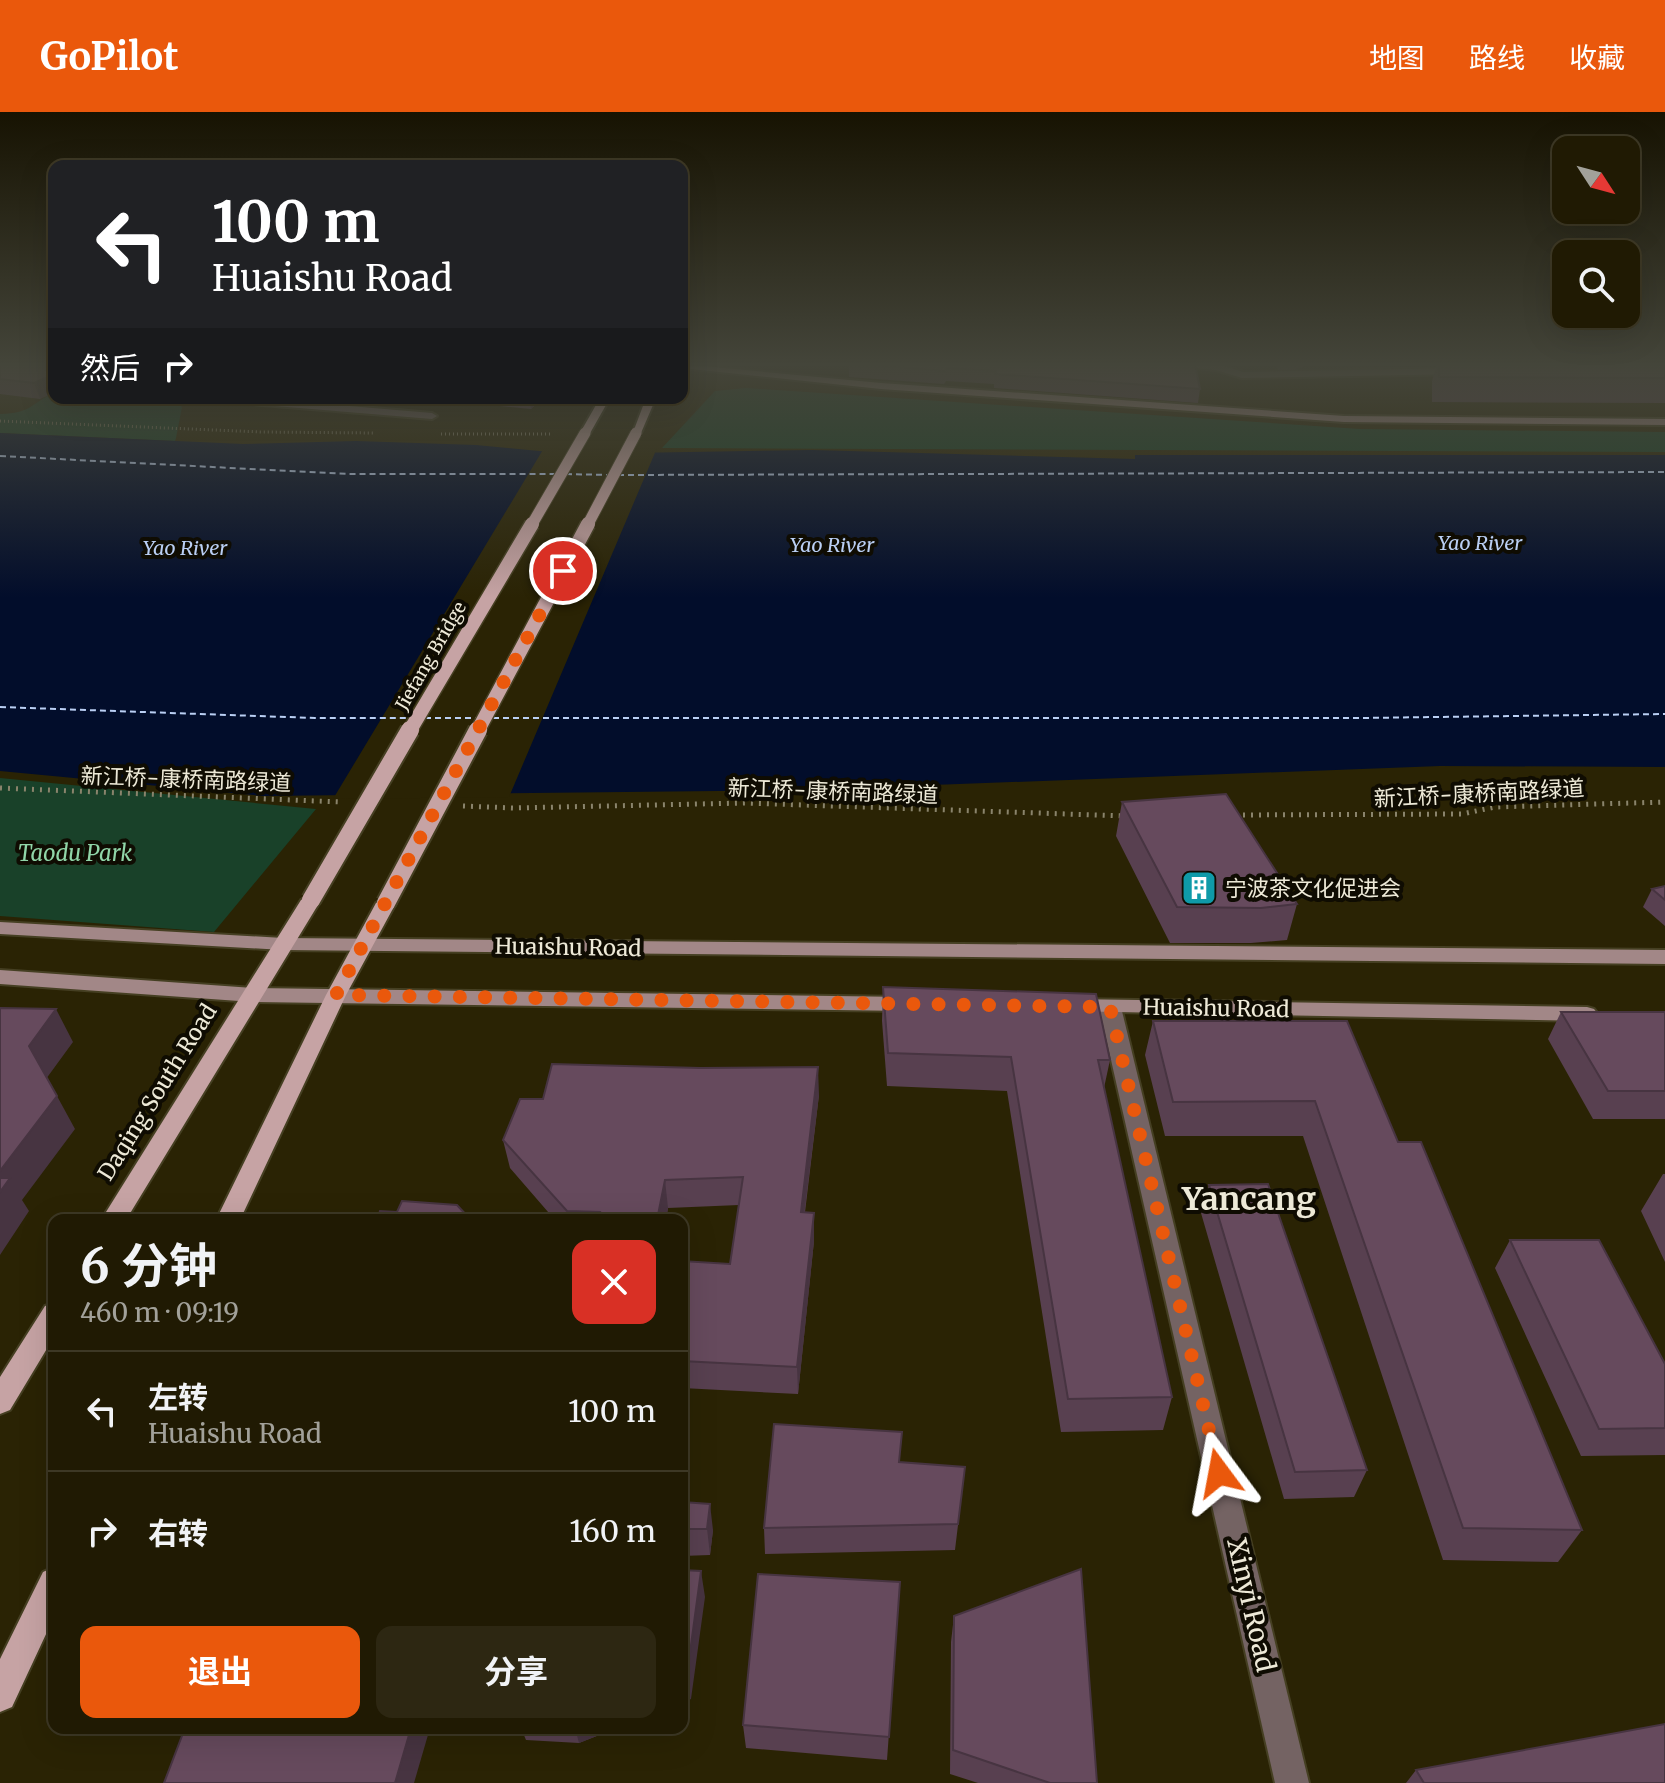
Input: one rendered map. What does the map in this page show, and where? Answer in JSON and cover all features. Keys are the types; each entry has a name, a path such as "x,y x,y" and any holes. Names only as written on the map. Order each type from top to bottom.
{"main road":[{"name":"Jiefang Bridge","path":"283,944 580,442"},
{"path":"231,1214 336,995 631,442"},
{"name":"Huaishu Road","path":"0,928 283,944 1665,957"},
{"name":"Daqing South Road","path":"117,1214 283,944"},
{"path":"0,977 253,995 928,1004"},
{"name":"Huaishu Road","path":"1049,1006 1608,1014"},
{"path":"0,1401 48,1324"},
{"path":"0,1695 48,1595"}],"street":[{"name":"Xinyi Road","path":"1110,1007 1292,1783"}],"path":[{"name":"新江桥-康桥南路绿道","path":"0,788 351,802"},
{"name":"新江桥-康桥南路绿道","path":"1227,815 1462,814 1495,807 1665,802"},
{"name":"新江桥-康桥南路绿道","path":"454,806 513,808 745,803 1134,816"}],"green space":[{"path":"668,442 1665,442 1665,452 662,448"},
{"name":"Taodu Park","path":"0,778 316,809 214,932 0,916"}],"water":[{"name":"Yao River","path":"0,442 385,442 476,445 570,454 812,450 1135,459 1135,455 1665,455 1665,767 1440,766 801,790 263,796 0,771"}],"pier":[{"path":"544,448 657,448 509,797 333,799"}],"building":[{"path":"1226,794 1297,904 1261,908 1177,907 1122,802"},
{"path":"1665,886 1665,900 1652,889"},
{"path":"883,987 1096,994 1110,1060 1098,1060 1172,1397 1068,1399 1011,1057 888,1053"},
{"path":"0,1008 56,1009 29,1046 57,1096 0,1171"},
{"path":"1561,1012 1665,1012 1665,1091 1608,1091"},
{"path":"1153,1021 1347,1021 1398,1142 1421,1142 1582,1530 1463,1528 1315,1101 1173,1102"},
{"path":"552,1064 818,1067 801,1212 814,1213 797,1367 688,1361 688,1261 730,1264 743,1177 665,1180 658,1214 567,1211 503,1140 520,1099 543,1099"},
{"path":"0,1178 10,1178 0,1192"},
{"path":"1268,1184 1367,1470 1295,1472 1209,1185"},
{"path":"402,1201 457,1205 465,1214 379,1214 380,1211 397,1212"},
{"path":"1510,1240 1599,1240 1665,1364 1665,1428 1599,1429"},
{"path":"774,1424 902,1432 899,1462 965,1467 958,1524 764,1528"},
{"path":"688,1502 710,1504 707,1529 688,1529"},
{"path":"1081,1569 1097,1783 1050,1783 953,1750 954,1616"},
{"path":"688,1570 701,1571 688,1668"},
{"path":"758,1574 900,1582 889,1737 743,1725"},
{"path":"1665,1724 1665,1783 1424,1783 1416,1770"},
{"path":"183,1734 409,1734 395,1783 164,1783"}],"ferry route":[{"path":"0,456 348,474 556,474"},
{"path":"618,475 1665,472"},
{"path":"566,474 608,475"},
{"path":"0,707 315,718 411,718"},
{"path":"493,718 1361,718 1665,714"},
{"path":"425,718 479,718"}],"place":[{"name":"宁波茶文化促进会","path":"1199,888"}],"district":[{"name":"Yancang","path":"1249,1199"}],"route":[{"path":"563,571 336,995 1110,1007 1219,1473"}]}
